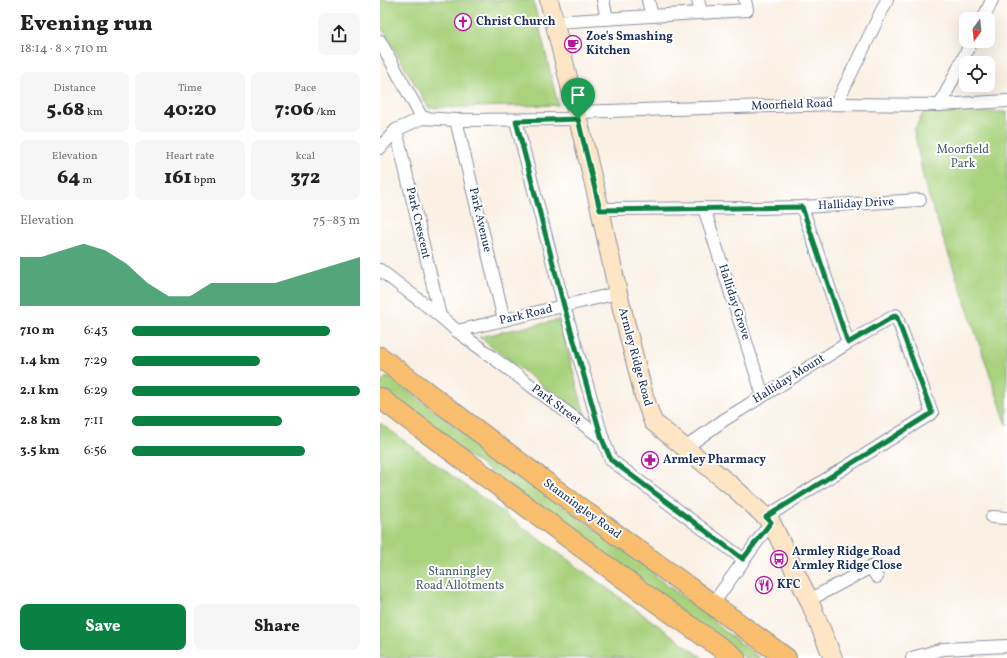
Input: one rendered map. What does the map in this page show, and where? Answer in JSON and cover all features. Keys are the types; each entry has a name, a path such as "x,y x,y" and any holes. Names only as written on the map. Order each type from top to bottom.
{"main road":[{"name":"Stanningley Road","path":"380,357 576,505 786,658"},
{"path":"380,398 642,592 735,658"}],"street":[{"name":"Armley Ridge Road","path":"549,0 600,210 618,293 644,396 653,422 732,486 768,519 808,600 832,656"},
{"path":"603,0 607,19"},
{"path":"648,0 652,16"},
{"path":"698,0 701,12"},
{"path":"836,104 887,0"},
{"path":"986,12 992,0"},
{"path":"555,22 701,12 746,5"},
{"path":"380,41 422,118"},
{"path":"940,104 968,48"},
{"name":"Moorfield Road","path":"380,148 396,130 422,118 516,121 577,116 836,104 940,104 1007,101"},
{"name":"Park Avenue","path":"456,120 504,320"},
{"path":"516,121 564,306 602,439 611,460 743,559"},
{"name":"Park Crescent","path":"396,130 440,316"},
{"name":"Halliday Drive","path":"600,210 802,207 920,200"},
{"path":"802,207 848,343"},
{"name":"Halliday Grove","path":"704,208 763,396"},
{"name":"Park Street","path":"380,270 440,316 457,331 602,439"},
{"name":"Park Road","path":"457,331 618,293"},
{"name":"Halliday Mount","path":"685,448 724,420 896,315 932,413 768,519"},
{"path":"992,517 1007,518"},
{"path":"712,605 768,519"},
{"path":"808,600 871,568 877,577"},
{"path":"912,658 943,649 1007,646"}],"green space":[{"path":"380,0 533,0 558,105 429,108 380,25"},
{"name":"Moorfield Park","path":"924,112 1007,112 1007,425 925,185 914,130"},
{"path":"559,320 586,419 479,337"},
{"path":"385,378 391,378 494,456 655,573 655,576 710,617 726,632 760,658 745,658 707,632 380,390 380,383"},
{"name":"Stanningley Road Allotments","path":"380,423 422,454 703,658 380,658"}],"place":[{"name":"Christ Church","path":"463,22"},
{"name":"Zoe's Smashing Kitchen","path":"573,44"},
{"name":"Armley Pharmacy","path":"650,460"},
{"name":"Armley Ridge Road Armley Ridge Close","path":"779,559"},
{"name":"KFC","path":"764,585"}],"route":[{"path":"578,119 600,210 802,207 848,343 896,315 932,413 766,517 771,522 743,559 611,460 602,439 564,306 516,121 578,119"}]}
